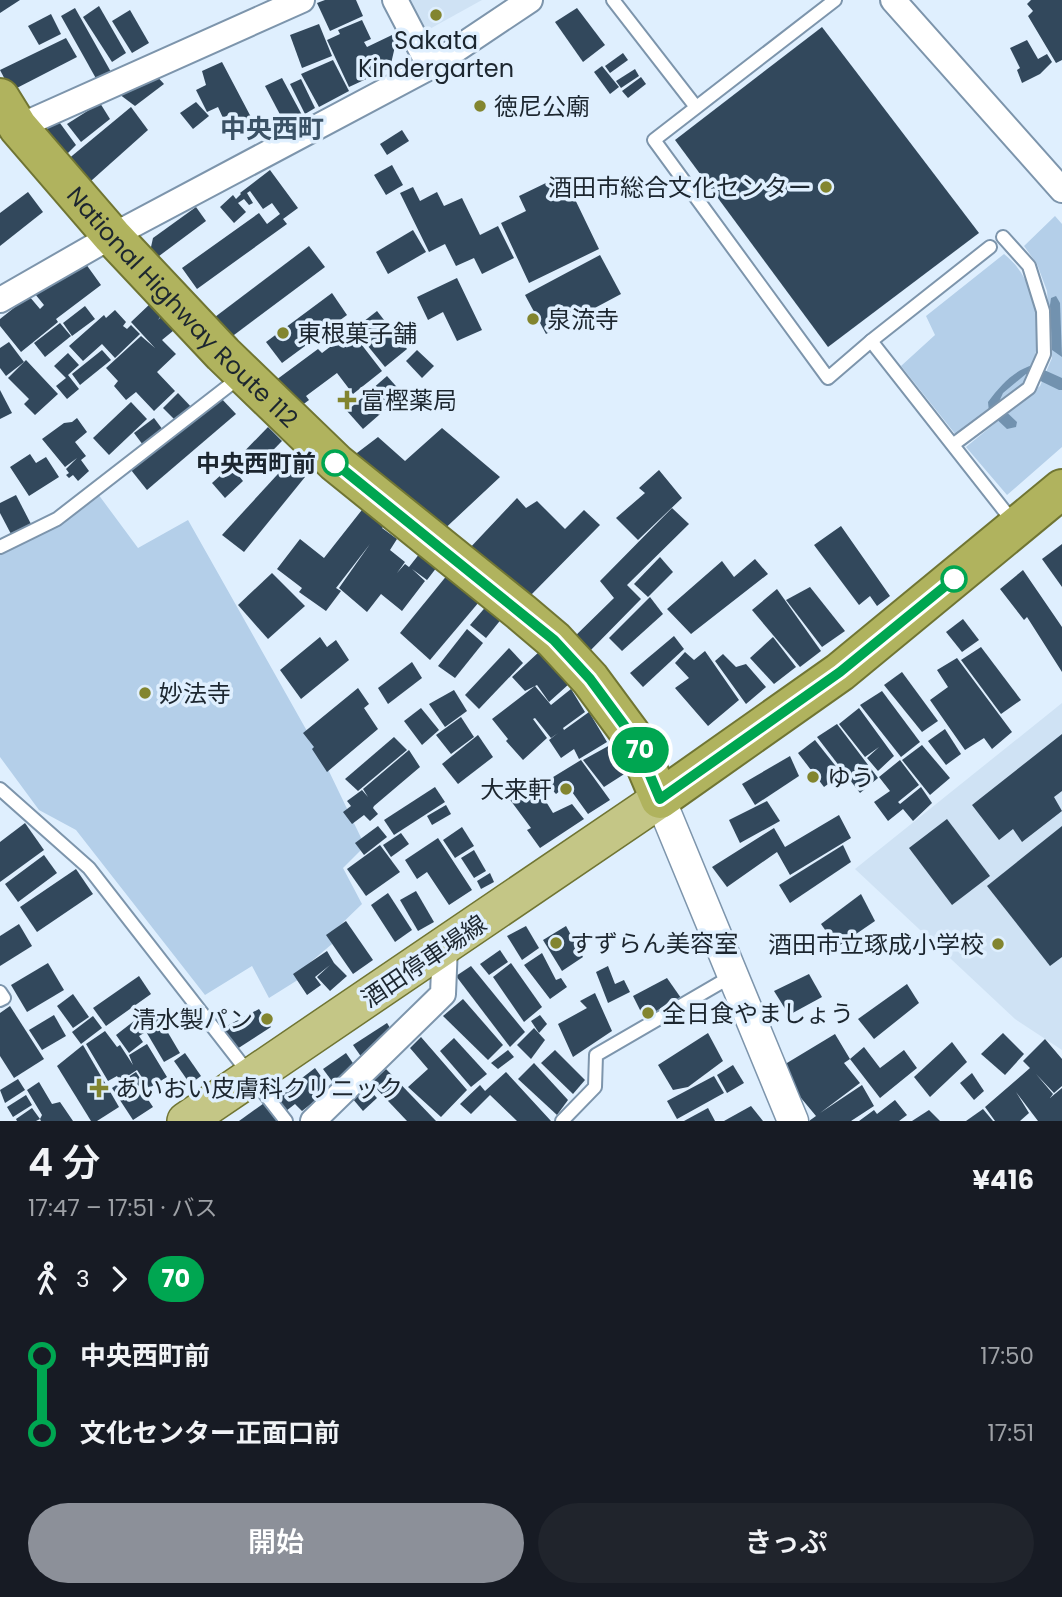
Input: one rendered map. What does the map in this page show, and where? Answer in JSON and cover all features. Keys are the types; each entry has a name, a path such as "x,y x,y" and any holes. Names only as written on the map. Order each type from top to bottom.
{"highway":[{"name":"National Highway Route 112","path":"9,113 112,236 244,374 335,463 554,640 590,679 635,740 660,799"},
{"path":"660,799 840,672 1062,489"}],"main road":[{"name":"酒田停車場線","path":"186,1121 660,799"}],"street":[{"path":"9,113 302,0"},
{"path":"395,0 430,68"},
{"path":"0,300 112,236 430,68 530,0"},
{"path":"893,0 1062,190"},
{"path":"660,799 793,1121"},
{"path":"313,1121 443,995 445,946"}],"lane":[{"path":"613,0 696,107"},
{"path":"835,0 654,139 828,378 990,247"},
{"path":"954,444 1028,388 1044,354 1043,311 1029,266 1003,237"},
{"path":"871,341 1017,527"},
{"path":"0,547 57,519 244,374"},
{"path":"0,789 89,868 286,1121"},
{"path":"562,1121 595,1087 596,1055 733,976"},
{"path":"0,992 4,998 0,1000"}],"shaded area":[{"name":"Sakata Kindergarten","path":"410,0 482,0 426,31"},
{"path":"1055,216 1062,224 1062,447 1007,495 966,447 1040,386 1052,358 1047,291 1037,264 1024,246"},
{"path":"1004,254 1016,266 1032,296 1038,332 1032,366 1019,387 956,435 901,366 935,335 926,316"},
{"path":"1056,296 1060,303 1062,357 1052,350 1050,305 1051,298"},
{"path":"1033,365 1062,378 1062,390 1026,374 1003,393 998,404 1017,422 1016,427 1007,429 989,412 988,402 1008,379"},
{"name":"妙法寺","path":"98,494 138,548 188,520 325,763 365,846 343,868 362,904 334,931 338,939 307,965 312,971 269,998 252,966 205,995 76,830 39,810 0,757 0,555"},
{"name":"酒田市立琢成小学校","path":"1062,703 1062,1050 1015,1019 855,869"}],"building":[{"path":"0,0 20,0 0,13"},
{"path":"325,0 356,0 363,16 330,31 317,3"},
{"path":"1031,0 1062,0 1062,60 1056,63 1028,16 1033,11 1027,4"},
{"path":"99,6 126,53 112,62 83,17"},
{"path":"75,8 111,72 98,82 61,16"},
{"path":"577,8 605,45 583,62 555,22"},
{"path":"130,10 149,43 132,53 112,21"},
{"path":"51,14 61,34 39,45 28,26"},
{"path":"362,20 371,39 364,42 367,47 392,35 396,42 390,68 349,87 327,40 340,34 338,30"},
{"path":"319,24 332,56 302,68 290,35"},
{"name":"酒田市総合文化センター","path":"822,27 979,233 828,347 675,140"},
{"path":"66,38 77,57 11,91 0,70"},
{"path":"1027,40 1038,59 1047,54 1052,62 1040,74 1022,83 1017,70 1020,68 1010,48"},
{"path":"623,53 628,60 610,73 605,66"},
{"path":"333,60 349,91 319,107 301,74"},
{"path":"222,62 252,119 236,127 230,114 223,118 218,107 207,112 196,90 206,85 202,71"},
{"path":"602,66 619,87 610,94 594,72"},
{"path":"635,69 639,76 621,88 616,81"},
{"path":"153,72 164,84 135,106 119,94"},
{"path":"641,77 646,84 628,98 622,91"},
{"path":"282,78 302,115 285,124 265,86"},
{"path":"301,79 315,108 305,114 290,84"},
{"path":"196,102 209,116 193,129 180,113"},
{"path":"100,103 110,119 81,142 67,124"},
{"path":"131,107 148,130 82,189 61,165"},
{"path":"57,119 76,145 62,159 37,134"},
{"path":"402,130 409,141 387,155 380,144"},
{"path":"392,165 403,185 386,195 374,175"},
{"path":"270,170 298,208 283,219 287,224 197,289 182,268 259,213 267,224 280,214 272,203 263,209 250,191 247,193 253,203 249,205 244,199 238,203 246,212 234,223 220,207 233,195 236,199"},
{"path":"550,181 556,195 570,189 599,249 529,283 501,223 526,211 519,196"},
{"path":"413,187 420,201 437,192 444,206 462,198 480,235 498,226 514,258 482,274 474,258 456,266 445,244 429,252 400,193"},
{"path":"28,192 43,212 0,246 0,213"},
{"path":"196,207 206,221 147,265 153,238"},
{"path":"413,230 426,252 388,274 376,252"},
{"path":"309,246 325,267 226,341 211,320"},
{"path":"600,255 621,294 546,334 525,295"},
{"path":"83,260 101,285 56,319 58,322 21,352 0,326 0,319 29,296 40,309 44,305 35,294"},
{"path":"457,278 482,330 457,341 443,312 428,320 417,297"},
{"path":"332,293 347,315 282,363 266,342"},
{"path":"152,302 163,313 158,320 166,312 179,326 162,340 176,354 157,372 175,391 154,411 136,392 126,400 114,386 118,381 106,368 141,336 155,348 131,322"},
{"path":"85,306 95,319 72,336 63,323"},
{"path":"115,310 126,322 123,326 127,329 131,325 140,334 115,358 102,344 83,361 69,346 104,315 106,318"},
{"path":"377,311 407,349 385,367 354,329"},
{"path":"60,323 71,336 45,357 34,343"},
{"path":"351,331 382,371 353,394 337,373 306,396 309,400 293,412 272,383 318,349 322,353"},
{"path":"9,342 24,362 6,376 0,368 0,348"},
{"path":"102,350 111,360 80,385 72,374"},
{"path":"417,350 434,366 422,378 406,361"},
{"path":"68,353 79,365 68,375 79,389 67,399 56,386 66,378 54,366"},
{"path":"26,360 58,394 35,415 24,404 29,399 8,378"},
{"path":"387,376 403,394 363,429 347,411"},
{"path":"0,390 12,413 0,419"},
{"path":"178,393 194,410 179,424 163,408"},
{"path":"220,397 236,414 147,490 131,470"},
{"path":"131,402 147,419 109,455 93,438"},
{"path":"77,418 87,432 75,442 86,456 81,460 89,471 78,481 73,475 69,478 66,475 69,473 66,469 77,458 65,467 42,439 64,423"},
{"path":"154,418 166,434 146,449 134,433"},
{"path":"268,427 282,441 247,477 233,463"},
{"path":"442,428 500,477 438,535 353,456 378,437 405,461"},
{"path":"30,454 36,463 46,457 59,477 29,496 10,467"},
{"path":"288,463 305,477 244,552 222,535"},
{"path":"231,466 243,481 225,498 212,483"},
{"path":"659,470 682,498 638,540 616,518 645,493 639,488"},
{"path":"16,495 31,524 11,534 0,513 0,503"},
{"path":"517,498 526,508 537,501 565,529 584,510 600,525 528,598 467,551"},
{"path":"365,506 387,522 382,528 397,539 390,550 405,562 397,573 405,564 409,567 420,553 437,567 427,580 412,569 425,581 402,611 381,594 367,612 339,588 370,544 336,588 341,591 326,611 299,592 302,588 277,569 300,539 324,558"},
{"path":"672,508 689,524 627,585 641,599 585,656 570,641 614,598 600,581"},
{"path":"841,526 890,596 877,606 870,596 859,605 814,545"},
{"path":"1062,544 1062,587 1042,559"},
{"path":"660,557 673,572 648,597 634,584"},
{"path":"755,559 768,574 691,634 667,609 722,561 734,577"},
{"path":"1023,570 1062,627 1062,672 1027,617 1024,620 1000,589"},
{"path":"272,573 305,606 268,639 238,605"},
{"path":"448,574 479,602 430,660 400,633"},
{"path":"810,587 845,631 822,647 786,600"},
{"path":"777,589 821,651 800,667 752,610"},
{"path":"650,597 663,614 622,651 609,638"},
{"path":"489,603 503,617 486,638 470,625"},
{"path":"963,619 979,640 962,652 946,632"},
{"path":"467,629 483,643 455,678 438,666"},
{"path":"674,636 684,649 643,687 630,673"},
{"path":"320,637 327,647 336,640 349,660 301,699 280,670"},
{"path":"773,637 796,667 774,684 750,658"},
{"path":"981,647 1021,700 1001,714 961,660"},
{"path":"509,648 523,663 479,709 465,695"},
{"path":"540,651 569,684 549,702 537,685 525,691 512,677"},
{"path":"705,651 739,700 708,726 675,688 689,678 675,663 685,652 694,660"},
{"path":"723,654 736,667 746,664 766,687 746,704 715,661"},
{"path":"957,658 1012,732 992,749 984,738 965,750 930,700 948,687 937,670"},
{"path":"412,662 422,678 388,704 378,688"},
{"path":"902,672 938,721 922,732 884,685"},
{"path":"535,686 551,705 571,689 585,712 563,728 564,730 589,712 607,742 579,759 574,749 561,758 549,740 558,733 551,738 535,718 533,719 547,738 523,760 506,741 508,739 492,719"},
{"path":"358,688 369,704 364,708 378,729 327,772 303,733"},
{"path":"454,690 467,711 445,727 429,704"},
{"path":"882,691 920,742 901,757 860,705"},
{"path":"421,708 439,730 422,745 404,721"},
{"path":"859,708 894,756 878,771 867,758 879,747 865,757 839,724"},
{"path":"461,717 474,737 451,754 436,735"},
{"path":"837,724 878,778 860,793 817,737"},
{"path":"945,729 961,754 946,765 928,741"},
{"path":"1062,734 1062,791 1054,797 1062,811 1022,842 1013,829 999,840 972,805"},
{"path":"478,735 493,757 458,784 442,764"},
{"path":"394,737 407,750 358,791 345,779"},
{"path":"815,740 842,774 824,787 798,753"},
{"path":"612,744 629,771 604,787 583,760"},
{"path":"922,745 950,778 930,795 902,760"},
{"path":"409,750 420,767 374,806 378,814 370,821 364,815 352,824 343,812 351,806 347,801 362,790 368,797 363,789"},
{"path":"790,756 799,776 755,805 742,784"},
{"path":"581,760 610,800 588,814 567,785 556,794 545,782"},
{"path":"900,760 919,785 898,802 900,804 921,787 932,803 913,821 903,809 888,821 874,802 890,791 879,777"},
{"path":"531,777 553,813 572,804 584,819 540,848 527,830 531,828 505,793"},
{"path":"435,787 445,802 394,835 384,820"},
{"path":"767,801 780,821 740,843 729,820"},
{"path":"446,805 451,814 432,825 427,816"},
{"path":"839,815 851,838 790,875 777,852 727,887 712,867 774,828 785,847"},
{"path":"947,819 990,876 952,905 909,848"},
{"path":"25,823 44,850 0,882 0,842"},
{"path":"378,826 387,837 364,855 355,843"},
{"path":"1062,826 1062,957 1050,966 987,886"},
{"path":"462,827 474,846 455,858 443,840"},
{"path":"401,833 409,844 391,857 383,845"},
{"path":"438,838 472,890 449,905 427,872 417,879 405,860"},
{"path":"380,845 400,872 366,896 347,869"},
{"path":"843,845 851,862 790,903 779,885"},
{"path":"474,850 486,871 474,878 461,858"},
{"path":"44,855 57,873 18,902 5,884"},
{"path":"76,869 93,894 37,932 20,907"},
{"path":"490,873 494,882 481,889 477,881"},
{"path":"416,891 434,922 418,931 400,900"},
{"path":"388,893 412,930 395,942 371,905"},
{"path":"861,894 875,921 837,947 821,924"},
{"path":"346,921 373,960 353,974 326,935"},
{"path":"19,924 32,946 0,966 0,936"},
{"path":"526,926 539,948 522,960 507,936"},
{"path":"566,926 583,957 562,971 543,940"},
{"path":"500,950 508,962 489,975 480,964"},
{"path":"327,951 347,976 330,991 317,977 330,965 315,977 321,985 307,995 293,974"},
{"path":"542,953 556,980 561,978 567,987 550,999 524,965"},
{"path":"48,963 64,990 27,1012 11,985"},
{"path":"511,963 542,1007 524,1022 493,977"},
{"path":"471,966 525,1032 510,1047 456,976"},
{"path":"608,966 615,984 624,980 630,992 608,1003 596,972"},
{"path":"809,974 822,997 789,1015 774,991"},
{"path":"139,976 151,994 106,1026 93,1008"},
{"path":"667,978 681,998 645,1020 633,996"},
{"path":"907,984 919,1003 874,1039 858,1019"},
{"path":"595,993 612,1031 573,1057 558,1024 587,1008 580,1001"},
{"path":"73,994 89,1017 73,1028 57,1006"},
{"path":"463,999 503,1045 488,1060 443,1016"},
{"path":"10,1006 44,1059 14,1078 0,1056 0,1013"},
{"path":"154,1009 180,1053 164,1062 138,1018"},
{"path":"259,1009 271,1027 237,1049 221,1029"},
{"path":"54,1015 66,1036 42,1050 29,1030"},
{"path":"540,1015 547,1024 539,1033 531,1021"},
{"path":"93,1016 102,1028 81,1044 72,1032"},
{"path":"134,1021 144,1033 139,1036 143,1042 129,1053 116,1035"},
{"path":"387,1023 395,1036 362,1058 353,1045"},
{"path":"534,1028 545,1040 531,1059 517,1045"},
{"path":"105,1031 117,1047 120,1045 133,1065 129,1055 147,1044 167,1077 149,1088 137,1070 120,1081 117,1076 108,1081 86,1044"},
{"path":"708,1033 723,1061 688,1087 673,1090 658,1065"},
{"path":"1003,1033 1024,1054 1005,1075 981,1054"},
{"path":"835,1034 850,1059 844,1063 860,1083 820,1113 862,1085 874,1106 851,1121 809,1121 816,1116 777,1069"},
{"path":"421,1037 467,1090 441,1117 408,1087 428,1069 410,1048"},
{"path":"454,1038 487,1074 471,1087 440,1051"},
{"path":"1045,1039 1062,1059 1062,1086 1054,1093 1036,1074 1053,1094 1050,1098 1062,1088 1062,1121 1038,1121 1016,1092 1029,1113 1020,1121 995,1121 985,1107 1030,1068 1023,1061"},
{"path":"952,1042 967,1062 930,1097 914,1077"},
{"path":"83,1045 119,1107 97,1121 91,1121 57,1066"},
{"path":"864,1047 880,1068 904,1050 917,1068 880,1098 850,1059"},
{"path":"508,1050 514,1057 498,1069 491,1063"},
{"path":"555,1050 585,1080 573,1094 541,1063"},
{"path":"185,1053 201,1076 190,1084 174,1061"},
{"path":"346,1053 357,1069 334,1084 323,1069"},
{"path":"534,1063 568,1100 557,1115 518,1079"},
{"path":"733,1065 744,1083 727,1093 717,1075"},
{"path":"315,1068 330,1089 302,1111 295,1104 286,1111 276,1098"},
{"path":"386,1069 436,1121 407,1121 371,1083"},
{"path":"136,1072 145,1086 141,1089 153,1107 133,1120 112,1088"},
{"path":"506,1072 551,1121 517,1121 490,1095 471,1114 460,1104 480,1085 485,1091"},
{"path":"972,1073 984,1091 974,1100 960,1083"},
{"path":"714,1076 724,1093 677,1119 667,1101"},
{"path":"18,1079 25,1090 5,1103 0,1090"},
{"path":"39,1082 52,1104 60,1102 73,1121 41,1121 42,1115 27,1090"},
{"path":"365,1085 377,1098 363,1111 352,1098"},
{"path":"26,1095 32,1105 13,1117 7,1107"},
{"path":"895,1100 907,1115 899,1121 859,1121 874,1110 877,1114"},
{"path":"267,1101 281,1121 239,1121"},
{"path":"751,1106 763,1121 724,1121"},
{"path":"32,1108 40,1119 17,1121 16,1119"},
{"path":"708,1108 715,1121 684,1121"},
{"path":"983,1109 993,1121 966,1121"},
{"path":"929,1110 940,1121 912,1121"}],"bus line":[{"name":"70","path":"335,463 554,640 590,679 635,740 660,799 840,672 954,579"}],"place":[{"name":"Sakata Kindergarten","path":"436,15"},
{"name":"徳尼公廟","path":"480,106"},
{"name":"酒田市総合文化センター","path":"826,187"},
{"name":"泉流寺","path":"533,319"},
{"name":"東根菓子舗","path":"283,333"},
{"name":"富樫薬局","path":"347,400"},
{"name":"中央西町前","path":"335,463"},
{"name":"妙法寺","path":"145,693"},
{"name":"ゆう","path":"813,777"},
{"name":"大来軒","path":"566,789"},
{"name":"すずらん美容室","path":"556,943"},
{"name":"酒田市立琢成小学校","path":"998,944"},
{"name":"全日食やましょう","path":"648,1013"},
{"name":"清水製パン","path":"267,1019"},
{"name":"あいおい皮膚科クリニック","path":"99,1088"}],"district":[{"name":"中央西町","path":"272,129"}]}
